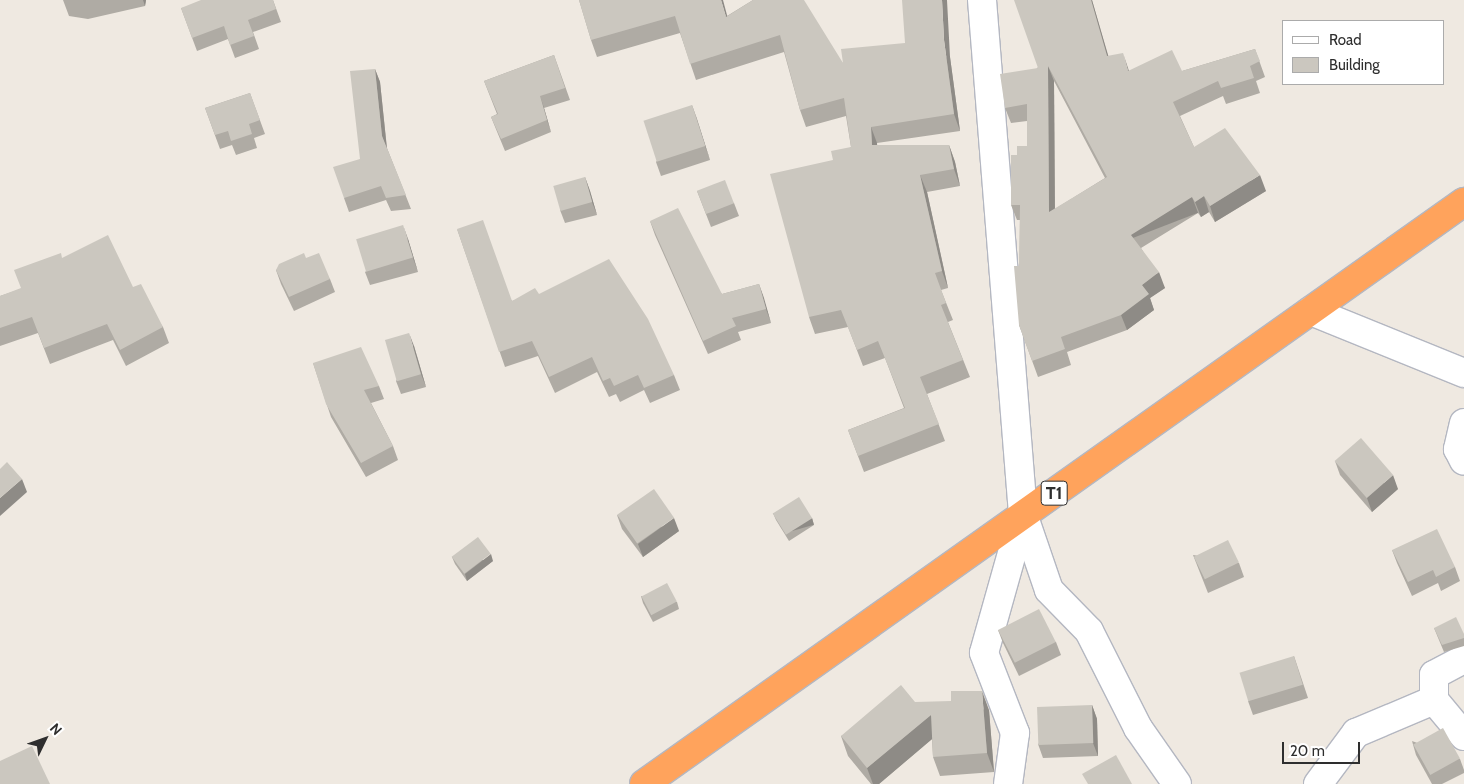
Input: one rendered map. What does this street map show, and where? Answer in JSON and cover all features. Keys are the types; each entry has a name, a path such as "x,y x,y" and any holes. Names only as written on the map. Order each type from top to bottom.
{"highway":[{"name":"T1","path":"644,784 1464,202"}],"street":[{"path":"982,0 1023,514 1049,590 1089,631 1138,728 1177,784"},
{"path":"1311,311 1464,374"},
{"path":"1464,423 1458,448 1464,461"},
{"path":"1008,784 1015,733 984,653 1023,514"},
{"path":"1464,659 1434,675 1434,700 1464,736"},
{"path":"1318,784 1356,733 1434,700"}],"building":[{"path":"201,0 273,0 276,9 248,20 254,36 230,45 224,26 192,38 181,8"},
{"path":"579,0 721,0 726,17 753,0 804,0 843,63 841,49 905,43 902,0 942,0 944,40 954,114 871,127 872,145 949,145 954,169 920,175 942,271 935,273 946,303 941,305 963,360 920,377 939,424 858,456 848,430 905,408 878,341 857,350 841,310 809,317 770,174 833,160 831,151 851,147 844,98 800,110 780,35 690,64 675,16 591,40"},
{"path":"1014,0 1091,0 1107,56 1123,53 1128,71 1172,50 1182,71 1255,49 1260,61 1250,66 1254,78 1221,88 1218,81 1173,102 1194,147 1225,128 1260,175 1210,206 1204,196 1195,202 1192,197 1131,235 1159,272 1142,285 1149,294 1121,315 1061,337 1065,349 1032,361 1019,325 1014,266 1019,266 1020,205 1011,205 1011,155 1017,155 1017,146 1027,146 1027,104 1005,108 1000,74 1038,68","holes":["1048,66 1107,177 1049,212"]},
{"path":"554,55 565,88 540,96 547,120 501,139 491,117 498,114 484,81"},
{"path":"375,69 382,136 406,195 386,198 381,186 344,198 333,167 360,159 350,71"},
{"path":"250,93 260,120 249,124 252,134 231,141 228,131 215,135 205,108"},
{"path":"692,105 705,146 657,162 643,121"},
{"path":"585,177 592,202 560,211 553,186"},
{"path":"725,180 734,203 706,214 697,191"},
{"path":"678,208 722,294 759,284 766,309 732,318 736,326 703,341 650,221"},
{"path":"483,220 512,301 535,288 539,294 609,259 648,319 674,375 644,388 638,375 614,386 610,378 603,381 592,357 549,377 532,341 499,352 457,229"},
{"path":"403,225 413,258 366,272 356,239"},
{"path":"108,235 133,287 141,284 163,327 120,350 107,324 44,348 32,317 0,328 0,296 21,288 14,270 61,253 62,258"},
{"path":"304,253 306,258 319,253 330,279 289,297 276,270 279,264"},
{"path":"409,333 421,374 397,381 385,340"},
{"path":"361,347 379,386 364,390 393,446 361,463 326,404 313,363"},
{"path":"1361,438 1393,475 1367,498 1335,461"},
{"path":"7,462 22,479 0,498 0,469"},
{"path":"654,489 674,518 637,543 617,515"},
{"path":"799,497 812,518 786,535 773,513"},
{"path":"1437,529 1455,567 1436,577 1433,570 1408,582 1392,550"},
{"path":"478,537 491,554 464,574 452,557"},
{"path":"1228,540 1239,562 1205,579 1194,557"},
{"path":"667,583 677,602 651,615 641,597"},
{"path":"1039,609 1056,642 1015,663 998,630"},
{"path":"1456,617 1464,638 1442,645 1434,628"},
{"path":"1294,656 1303,685 1248,701 1239,673"},
{"path":"901,685 915,702 951,701 951,691 982,691 987,753 933,757 931,715 867,768 841,736"},
{"path":"1092,705 1093,743 1038,745 1037,707"},
{"path":"1443,728 1460,759 1430,775 1413,744"},
{"path":"32,746 50,784 0,784 0,761"},
{"path":"1116,755 1132,784 1088,784 1082,774"}]}
